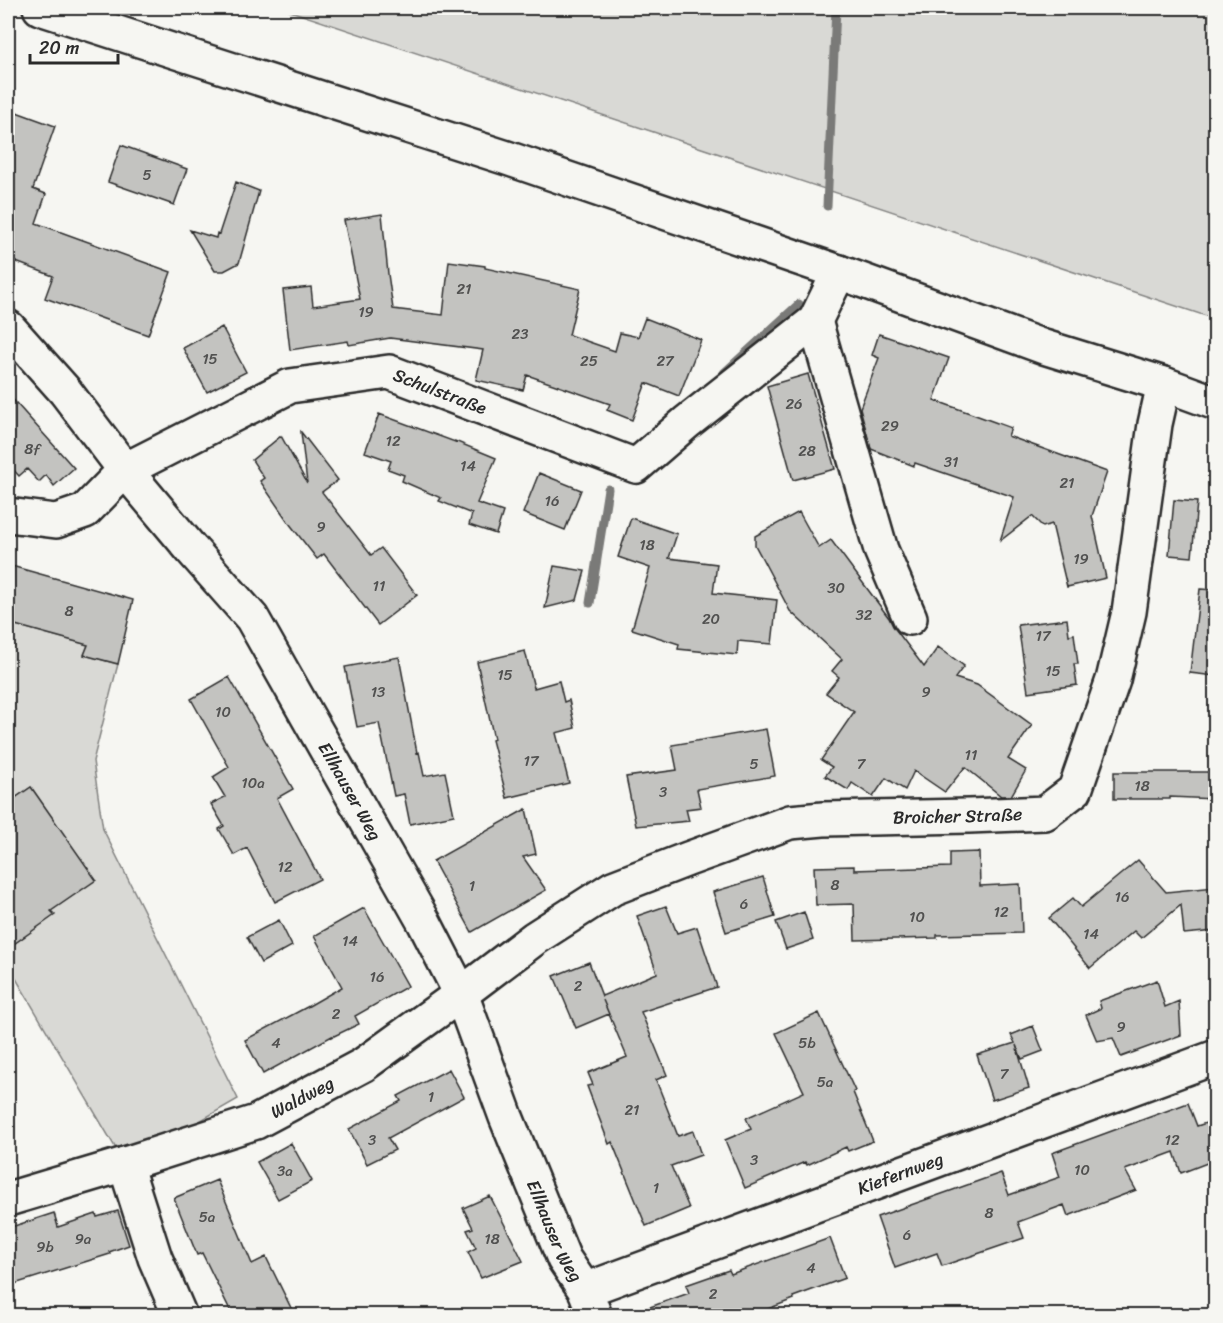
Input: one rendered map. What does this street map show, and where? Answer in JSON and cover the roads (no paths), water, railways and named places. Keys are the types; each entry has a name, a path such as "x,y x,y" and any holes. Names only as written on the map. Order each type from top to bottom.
{"street":[{"path":"40,8 507,158 839,272 1044,347 1164,384 1215,403"},
{"name":"Schulstraße","path":"8,516 56,521 84,511 125,470 290,386 388,372 636,466 687,422 815,321 839,272"},
{"path":"815,321 882,550 910,618"},
{"name":"Ellhauser Weg","path":"8,327 65,391 125,470 252,618 424,922 461,994 506,1118 564,1259 590,1303"},
{"name":"Broicher Straße","path":"461,994 535,938 613,888 790,822 823,819 1045,813 1075,790 1113,680 1129,612 1155,424 1164,384"},
{"name":"Waldweg","path":"8,1199 256,1122 363,1065 461,994"},
{"name":"Kiefernweg","path":"590,1303 1215,1057"},
{"path":"125,1164 155,1258 180,1316"}],"waterway":[{"path":"827,206 836,8"},
{"path":"724,373 799,304"},
{"path":"590,603 608,489"}]}
